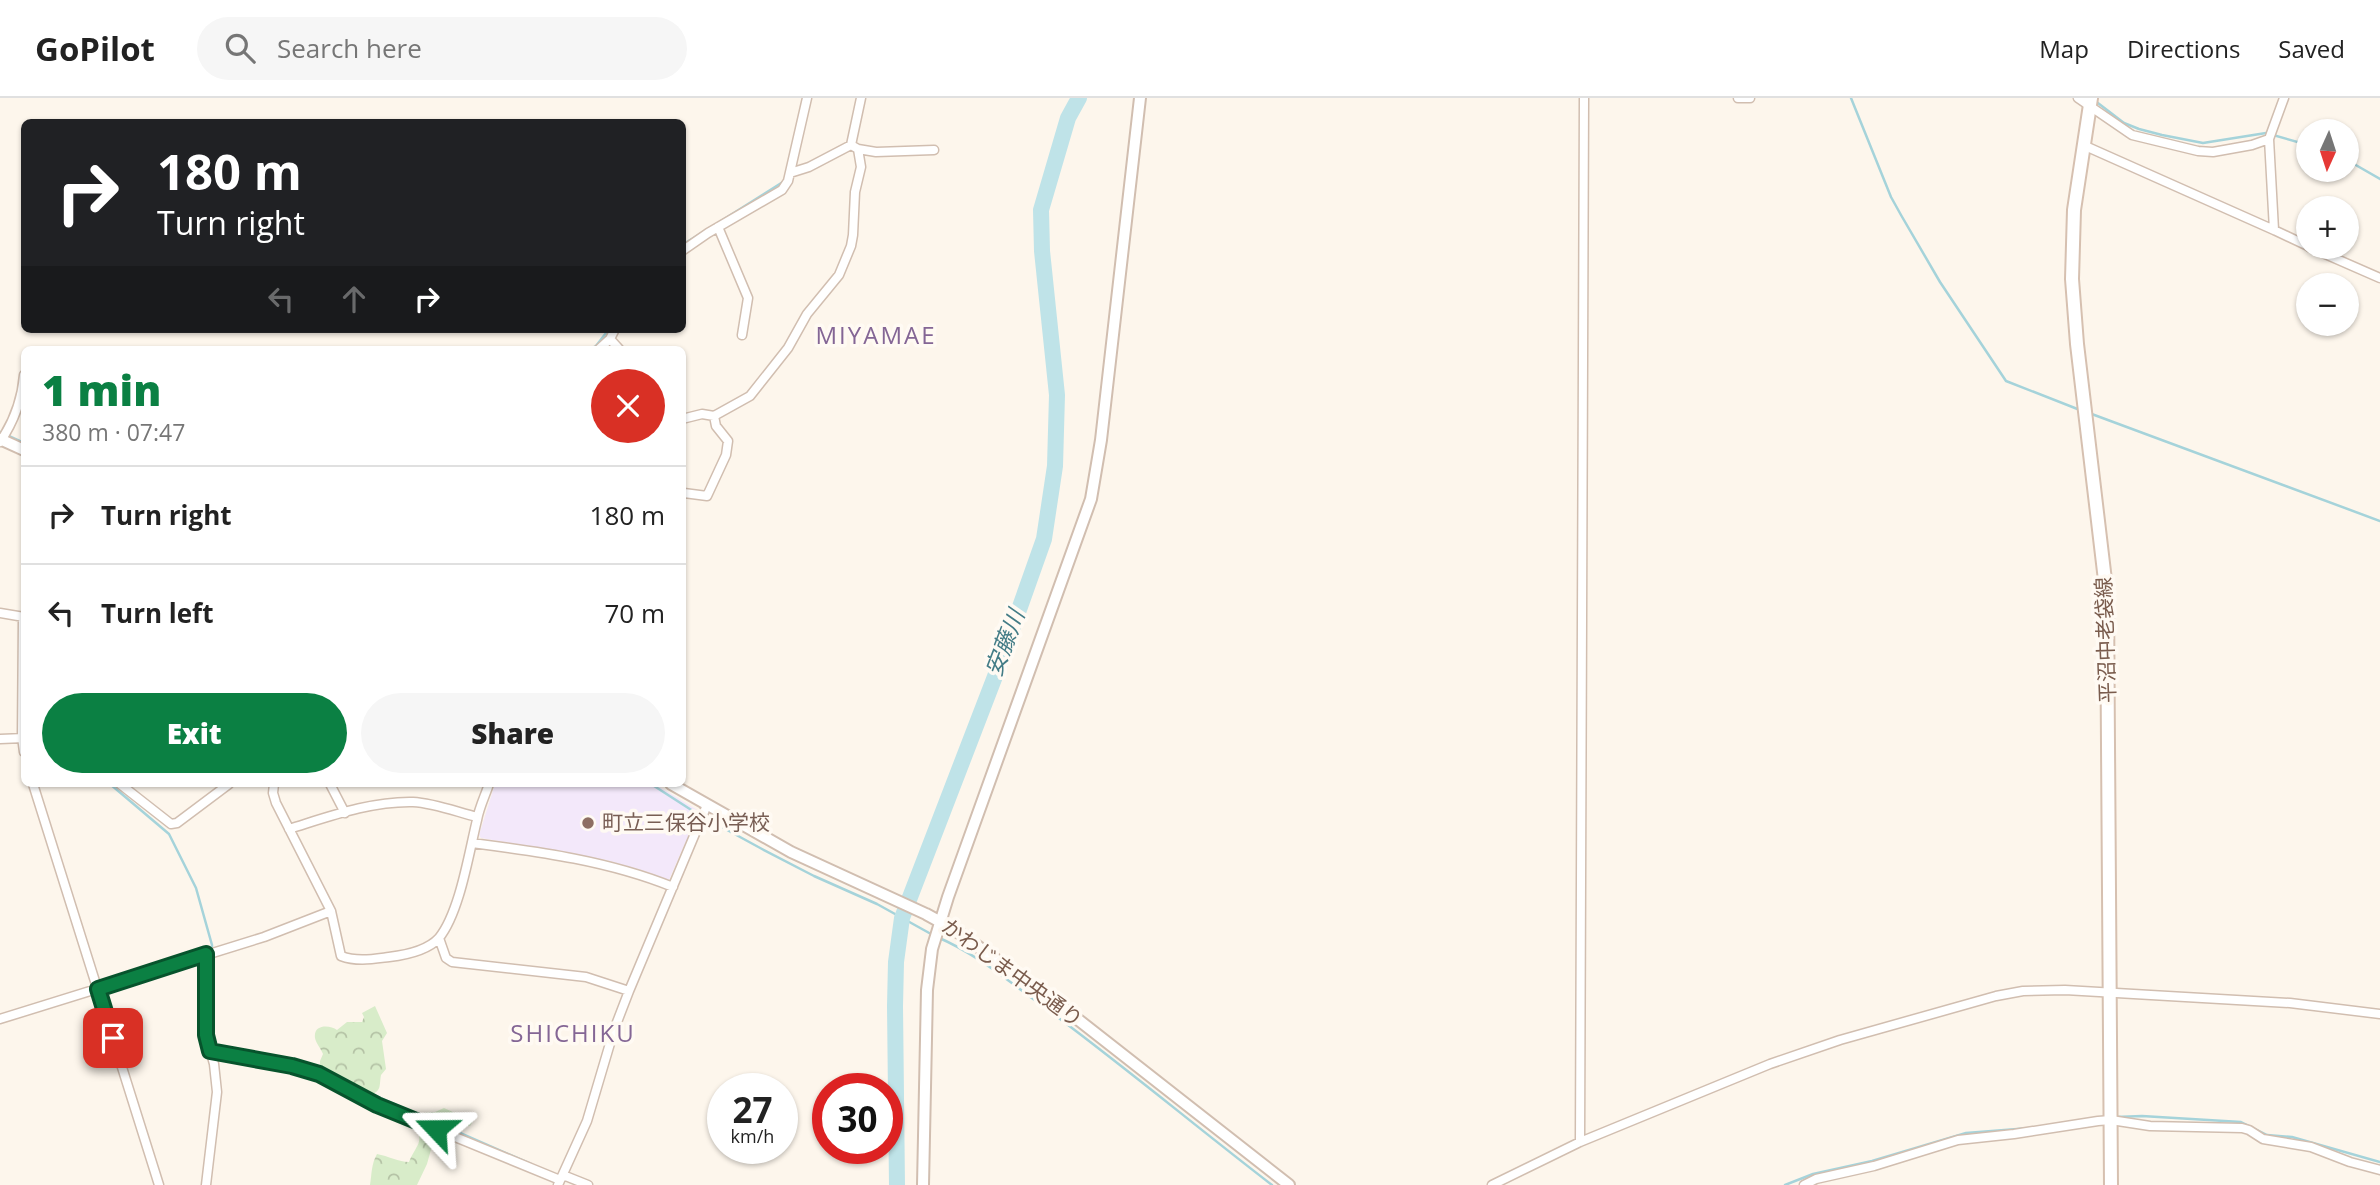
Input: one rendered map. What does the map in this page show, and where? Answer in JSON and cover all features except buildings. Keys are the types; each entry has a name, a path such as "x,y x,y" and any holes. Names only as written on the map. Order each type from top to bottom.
{"main road":[{"name":"平沼中老袋線","path":"2090,103 2073,221 2072,279 2077,344 2107,597 2111,1185"}],"street":[{"path":"686,248 782,191 790,173 807,98"},
{"path":"686,418 702,414 714,416 750,396 788,348 807,314 839,275 853,235 855,192 861,167 854,147 861,98"},
{"path":"923,1185 927,990 932,948 939,921 1091,499 1101,440 1140,98"},
{"path":"1580,1142 1584,98"},
{"path":"1738,98 1750,98"},
{"path":"2078,98 2090,103 2132,135 2198,151 2213,152 2269,139"},
{"path":"2274,230 2269,139 2284,98"},
{"path":"2083,145 2296,240"},
{"path":"790,173 854,147 876,152 934,150"},
{"path":"718,227 748,298 742,335"},
{"path":"2338,259 2380,278"},
{"path":"602,346 613,333"},
{"path":"610,339 616,346"},
{"path":"21,393 1,440 21,449"},
{"path":"686,493 707,496 726,455 728,441 716,426 714,416"},
{"path":"0,613 21,616"},
{"path":"0,739 21,737"},
{"path":"34,787 159,1185"},
{"path":"124,787 171,824 225,787"},
{"path":"274,787 276,803 331,911 341,956 349,959 404,956 439,938 456,901 477,817 488,787"},
{"path":"332,787 345,813"},
{"name":"かわじま中央通り","path":"676,787 791,852 923,912 981,946 1289,1185"},
{"path":"289,829 345,813 413,802 477,817"},
{"path":"560,1180 587,1121 614,1030 629,991 707,805"},
{"path":"472,843 581,859 638,874 673,887"},
{"path":"0,1019 264,937 331,911"},
{"path":"439,938 446,958 452,962 586,977 629,991"},
{"path":"206,954 206,1035 217,1092 206,1185"},
{"path":"1492,1185 1580,1142 1770,1063 1840,1040 1996,996 2039,990 2111,993 2290,1003 2380,1014"},
{"path":"210,1051 292,1066 319,1074 377,1105 560,1180 588,1185"},
{"path":"1804,1185 1958,1140 2111,1120 2150,1126 2242,1128 2263,1139 2311,1147 2380,1170"}],"shaded area":[{"name":"町立三保谷小学校","path":"494,787 660,787 699,811 669,880 606,860 481,838 479,835"}],"green space":[{"path":"375,1006 387,1033 382,1041 386,1069 381,1075 378,1090 370,1095 356,1090 339,1076 332,1077 320,1071 323,1054 315,1033 323,1027 337,1030 347,1022 362,1022 362,1013"},
{"path":"444,1108 473,1121 470,1126 462,1125 456,1134 432,1125 432,1146 417,1185 370,1185 377,1154 409,1162 419,1142 417,1129 422,1121 422,1113"}],"waterway":[{"name":"安藤川","path":"897,1185 895,1006 896,962 902,918 999,666 1044,539 1055,466 1057,395 1042,251 1041,210 1068,118 1079,98"},
{"path":"1851,98 1891,197 1940,282 2006,381 2080,410"},
{"path":"2094,100 2124,123 2162,135 2203,143 2266,133 2296,142"},
{"path":"2359,167 2380,179"},
{"path":"721,221 786,180"},
{"path":"686,243 703,232"},
{"path":"596,346 606,333"},
{"path":"2089,413 2380,521"},
{"path":"0,432 21,442"},
{"path":"114,787 169,834 196,888 212,945 213,1041 217,1047 314,1065 353,1086 531,1164"},
{"path":"656,787 696,813 762,849 877,904 931,934"},
{"path":"937,937 1003,976 1272,1185"},
{"path":"2116,1117 2241,1122 2267,1135 2292,1137 2380,1162"},
{"path":"1785,1185 1813,1174 1872,1161 1966,1133 2030,1128"}],"place":[{"name":"町立三保谷小学校","path":"588,823"}],"district":[{"name":"MIYAMAE","path":"876,336"},
{"name":"SHICHIKU","path":"573,1034"}],"route":[{"path":"113,1038 98,989 206,954 206,1035 210,1051 292,1066 319,1074 377,1105 436,1129"}]}
